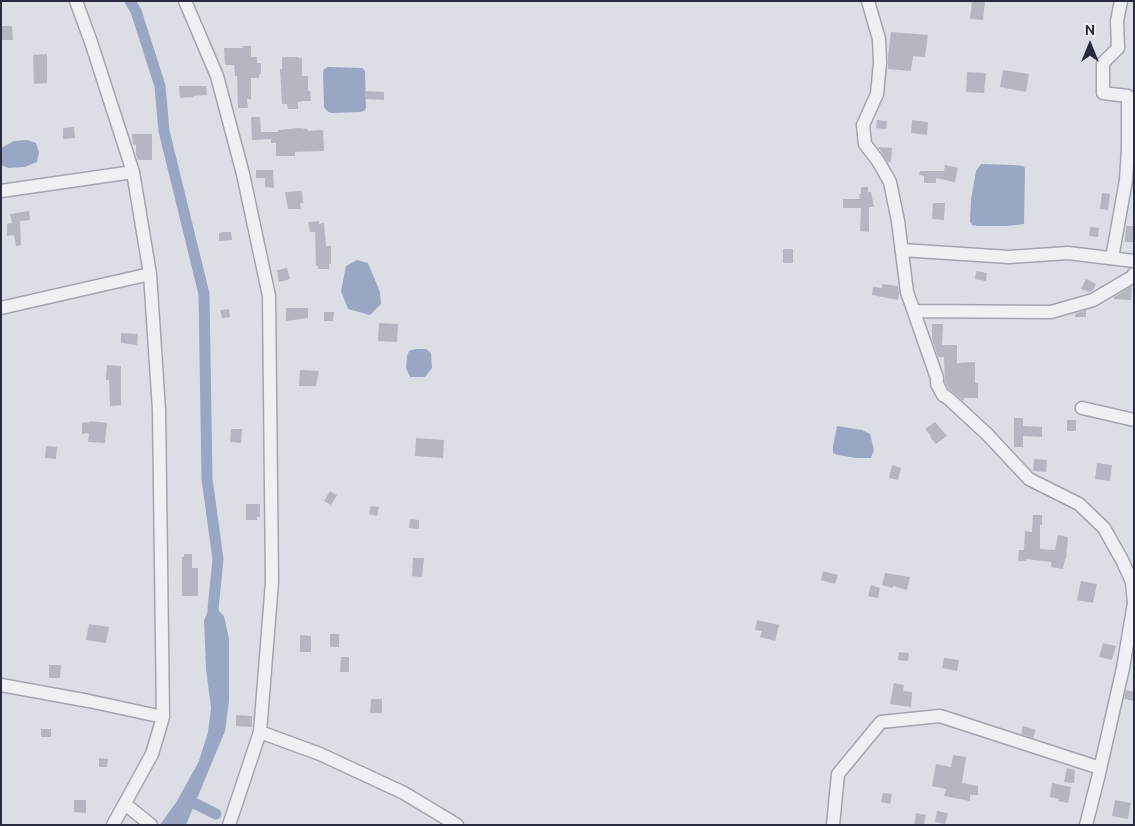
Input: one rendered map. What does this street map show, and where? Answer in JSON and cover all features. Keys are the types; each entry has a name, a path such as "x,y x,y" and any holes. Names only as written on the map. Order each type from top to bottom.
{"street":[{"path":"76,1 133,172 150,274 159,410 163,717 152,754 113,825"},
{"path":"185,1 217,76 243,174 269,296 272,582 260,732 229,825"},
{"path":"868,1 880,39 880,63 877,94 863,125 865,144 878,161 890,182 898,221 907,292 937,378 937,384 943,395 987,434 1029,479 1079,504 1104,528 1132,582 1134,603 1124,668 1086,825"},
{"path":"1112,258 1126,180 1128,96 1103,93 1103,63 1118,48 1117,21 1121,1"},
{"path":"1,191 133,172"},
{"path":"902,250 1009,256 1068,253 1134,261"},
{"path":"1,308 150,274"},
{"path":"914,311 1051,312 1093,300 1134,274"},
{"path":"1082,408 1134,420"},
{"path":"1,685 163,717"},
{"path":"833,825 838,774 881,722 940,716 1100,768"},
{"path":"260,732 320,754 404,793 457,825"},
{"path":"125,804 151,825"}],"water":[{"path":"328,67 362,68 365,71 366,108 364,111 331,113 327,111 324,107 323,73 324,69"},
{"path":"27,140 36,143 39,152 37,162 25,167 8,168 1,165 1,148 14,141"},
{"path":"981,164 1014,165 1025,168 1024,224 1007,226 972,225 970,222 971,200 976,171"},
{"path":"357,260 368,263 380,292 381,304 370,315 348,309 341,291 346,266"},
{"path":"426,349 431,353 432,368 425,377 410,377 406,368 409,351"},
{"path":"837,426 862,430 870,434 874,450 871,458 856,458 833,453"},
{"path":"218,610 224,616 229,639 229,701 225,731 186,825 160,825 177,801 199,761 208,732 211,708 206,669 204,620 208,611"}],"building":[{"path":"972,1 985,1 983,20 970,19"},
{"path":"1,26 12,26 13,40 1,40"},
{"path":"891,32 928,35 925,57 913,56 911,71 888,69"},
{"path":"242,46 251,46 251,57 257,57 257,63 261,63 259,78 251,78 251,99 247,99 248,108 238,108 237,76 235,76 234,65 225,65 224,48 243,48"},
{"path":"47,54 47,83 34,84 33,55"},
{"path":"282,57 302,58 302,76 308,76 308,91 310,91 311,101 298,102 298,109 288,109 287,104 282,104 280,69 282,69"},
{"path":"1003,70 1029,74 1026,92 1000,87"},
{"path":"967,72 986,73 984,93 966,92"},
{"path":"179,86 206,86 207,95 180,98"},
{"path":"366,91 384,92 384,100 366,99"},
{"path":"251,117 260,117 261,132 278,132 278,130 299,128 308,129 308,131 323,130 324,151 295,152 295,156 276,156 276,143 271,143 271,139 252,140"},
{"path":"877,120 887,121 886,129 876,128"},
{"path":"912,120 928,122 927,135 911,133"},
{"path":"74,127 75,138 63,139 63,128"},
{"path":"132,134 152,134 152,160 138,160"},
{"path":"878,147 892,148 891,162 888,162"},
{"path":"945,165 958,168 955,182 936,178 936,183 924,183 924,176 919,175 920,171 944,171"},
{"path":"256,170 273,170 274,188 265,187 265,178 256,178"},
{"path":"861,187 868,187 874,207 869,207 869,232 860,231 861,208 843,208 843,199 860,199"},
{"path":"302,191 303,203 300,203 301,209 288,209 285,192"},
{"path":"1102,193 1110,194 1108,210 1100,209"},
{"path":"933,203 945,203 944,220 932,219"},
{"path":"29,211 30,220 20,221 21,245 16,246 14,235 7,236 7,224 12,223 10,214"},
{"path":"319,221 319,224 324,223 326,246 331,246 331,264 329,264 329,269 318,269 318,266 316,266 315,232 310,232 308,222"},
{"path":"1126,226 1134,226 1134,242 1125,242"},
{"path":"1090,227 1099,228 1098,237 1089,236"},
{"path":"231,232 232,240 219,241 219,233"},
{"path":"783,249 793,249 793,263 783,263"},
{"path":"287,268 290,279 279,282 277,270"},
{"path":"976,271 987,273 986,281 975,279"},
{"path":"1086,279 1096,284 1090,292 1081,289"},
{"path":"882,284 898,286 898,300 872,295 873,287 882,288"},
{"path":"1132,286 1131,300 1114,299 1114,297"},
{"path":"286,308 308,308 308,318 286,321"},
{"path":"229,309 230,317 222,318 220,310"},
{"path":"1086,310 1086,317 1075,317 1075,314"},
{"path":"324,312 334,312 333,321 324,321"},
{"path":"379,323 398,324 397,342 378,341"},
{"path":"932,324 943,324 942,345 957,345 957,363 975,362 975,383 978,383 978,398 964,398 962,400 949,389 945,382 944,357 938,357 932,338"},
{"path":"121,333 138,334 137,345 121,343"},
{"path":"107,365 121,366 121,405 110,406 109,380 106,380"},
{"path":"300,370 319,371 316,386 299,386"},
{"path":"1014,418 1023,418 1023,426 1042,427 1042,437 1023,436 1023,447 1014,447"},
{"path":"1067,420 1076,420 1076,431 1067,431"},
{"path":"90,421 107,423 105,443 88,442 89,433 82,434 82,423"},
{"path":"935,422 947,436 936,444 925,429"},
{"path":"231,429 242,429 241,443 230,442"},
{"path":"416,438 444,440 443,458 415,456"},
{"path":"46,446 57,447 56,459 45,458"},
{"path":"1034,459 1047,460 1046,472 1033,471"},
{"path":"1097,463 1112,465 1110,481 1095,479"},
{"path":"892,465 901,468 898,480 889,478"},
{"path":"330,491 337,495 331,505 324,501"},
{"path":"246,504 260,504 260,517 257,517 257,520 246,520"},
{"path":"371,506 379,507 377,516 369,514"},
{"path":"1033,515 1042,515 1040,549 1055,550 1058,535 1068,537 1063,569 1051,567 1051,562 1026,559 1026,561 1018,561 1019,550 1024,550 1025,531 1032,532"},
{"path":"410,519 419,520 419,529 409,528"},
{"path":"184,554 192,554 192,568 198,568 198,596 182,596 182,557 184,557"},
{"path":"413,558 424,558 422,577 412,576"},
{"path":"823,571 838,575 835,584 821,580"},
{"path":"885,573 910,577 907,590 882,585"},
{"path":"1081,581 1097,584 1093,603 1077,600"},
{"path":"871,585 880,588 878,598 868,596"},
{"path":"757,620 779,625 775,641 760,637 762,631 755,630"},
{"path":"89,624 109,627 106,643 86,640"},
{"path":"330,634 339,634 339,647 330,647"},
{"path":"300,635 311,636 311,652 300,652"},
{"path":"1103,643 1116,646 1112,660 1099,657"},
{"path":"899,652 909,653 908,661 898,660"},
{"path":"341,657 349,657 349,672 340,672"},
{"path":"944,658 959,660 957,671 942,668"},
{"path":"49,665 61,665 60,678 49,678"},
{"path":"894,683 904,685 903,691 912,692 911,707 890,704"},
{"path":"1126,690 1134,692 1134,701 1124,699"},
{"path":"371,699 382,699 382,713 370,713"},
{"path":"236,715 252,716 252,727 236,726"},
{"path":"1023,726 1036,730 1033,738 1021,734"},
{"path":"41,729 51,729 51,737 41,737"},
{"path":"953,755 966,757 962,783 978,786 978,795 970,795 970,801 944,796 946,789 932,786 936,764 951,767"},
{"path":"99,758 108,759 107,767 99,767"},
{"path":"1067,768 1075,770 1074,783 1064,782"},
{"path":"1052,783 1071,787 1068,803 1050,797"},
{"path":"883,793 892,794 890,804 881,802"},
{"path":"74,800 86,800 86,813 74,812"},
{"path":"1115,800 1131,803 1128,819 1112,816"},
{"path":"937,811 948,813 945,824 935,822"},
{"path":"916,813 926,815 924,825 914,825"}],"waterway":[{"path":"130,1 136,11 160,86 164,131 204,294 207,479 218,559 213,609 214,623"},
{"path":"186,799 216,814"}]}
